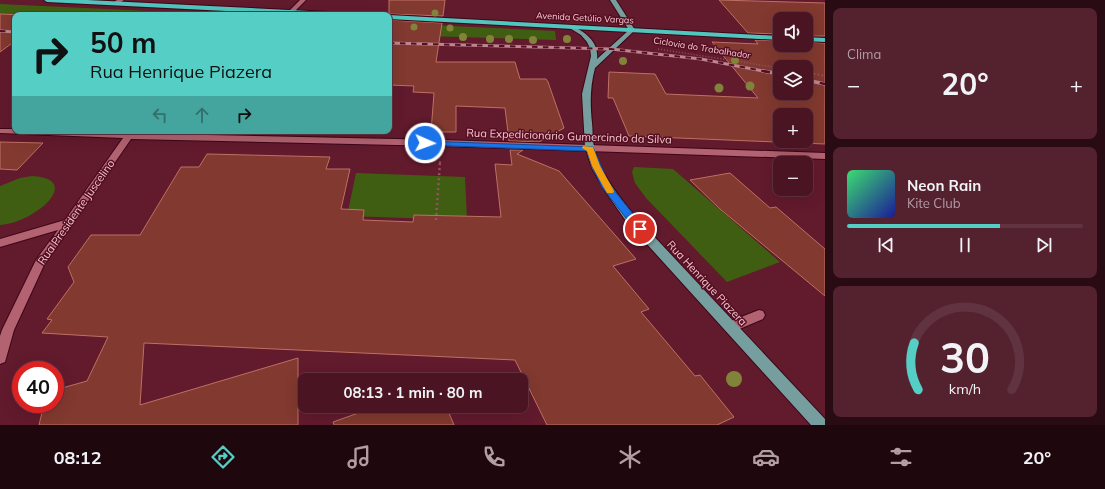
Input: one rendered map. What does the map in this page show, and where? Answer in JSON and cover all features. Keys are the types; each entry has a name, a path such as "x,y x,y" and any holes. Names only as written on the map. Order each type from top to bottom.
{"highway":[{"path":"47,0 118,2 291,12"},
{"name":"Avenida Getúlio Vargas","path":"392,17 773,38"},
{"path":"813,39 825,40"}],"main road":[{"path":"592,67 632,30 613,0"},
{"name":"Rua Henrique Piazera","path":"571,27 584,33 591,40 595,57 586,94 590,148 596,166 605,185 630,218 821,425"}],"street":[{"path":"291,12 303,0"},
{"name":"Rua Expedicionário Gumercindo da Silva","path":"0,131 12,131"},
{"name":"Rua Expedicionário Gumercindo da Silva","path":"77,134 441,143 825,156"},
{"name":"Rua Presidente Juscelino","path":"0,358 8,330 40,263 129,136"},
{"path":"0,243 67,223"},
{"path":"730,327 759,314"}],"path":[{"name":"Ciclovia do Trabalhador","path":"656,49 773,67"},
{"path":"813,73 825,76"},
{"path":"436,220 441,143"}],"green space":[{"path":"0,4 170,12 12,12 12,14 0,14"},
{"path":"392,23 555,31 556,40 392,35"},
{"path":"634,167 673,169 780,262 727,282 646,198 635,183 632,172"},
{"path":"356,173 465,177 467,220 347,216"},
{"path":"32,176 51,181 54,186 52,197 40,209 28,216 8,224 0,225 0,186 20,178"}],"building":[{"path":"389,0 445,0 443,16 392,14 392,12 389,12"},
{"path":"719,0 825,3 825,36 813,36 813,12 773,12 773,34 748,33"},
{"path":"0,14 12,14 12,43 0,52"},
{"path":"392,20 442,23 436,62 515,62 520,79 546,79 564,128 539,142 509,141 505,108 456,106 456,132 431,132 434,93 413,92 414,86 392,85"},
{"path":"755,40 773,41 773,52 813,52 813,42 825,43 825,144 813,144 813,108 773,108 773,142 629,136 613,98 608,98 609,72 655,74 666,94 758,98 712,42 758,44"},
{"path":"0,142 43,143 17,170 0,169"},
{"path":"510,150 523,150 517,154 559,171 636,259 613,266 649,309 641,312 695,376 700,375 734,417 717,425 547,425 528,386 528,373 521,373 515,360 144,343 140,405 298,358 298,425 39,425 42,413 64,413 64,387 87,381 108,337 42,333 52,320 47,319 74,282 68,267 91,235 140,235 181,167 199,167 207,154 330,157 326,169 350,169 341,209 364,210 363,220 413,222 414,215 501,217 495,164 512,165"},
{"path":"730,173 770,208 776,207 825,249 825,296 720,209 690,180"},
{"path":"358,413 449,413 454,425 334,425 333,422"}],"railway":[{"path":"0,31 12,32"},
{"path":"392,43 611,49 701,59 768,72"},
{"path":"763,71 773,73"},
{"path":"813,81 825,84"}],"slow traffic":[{"path":"586,148 590,148 596,166 605,185 610,191"}],"route":[{"path":"425,143 590,148 596,166 605,185 640,229"}]}
